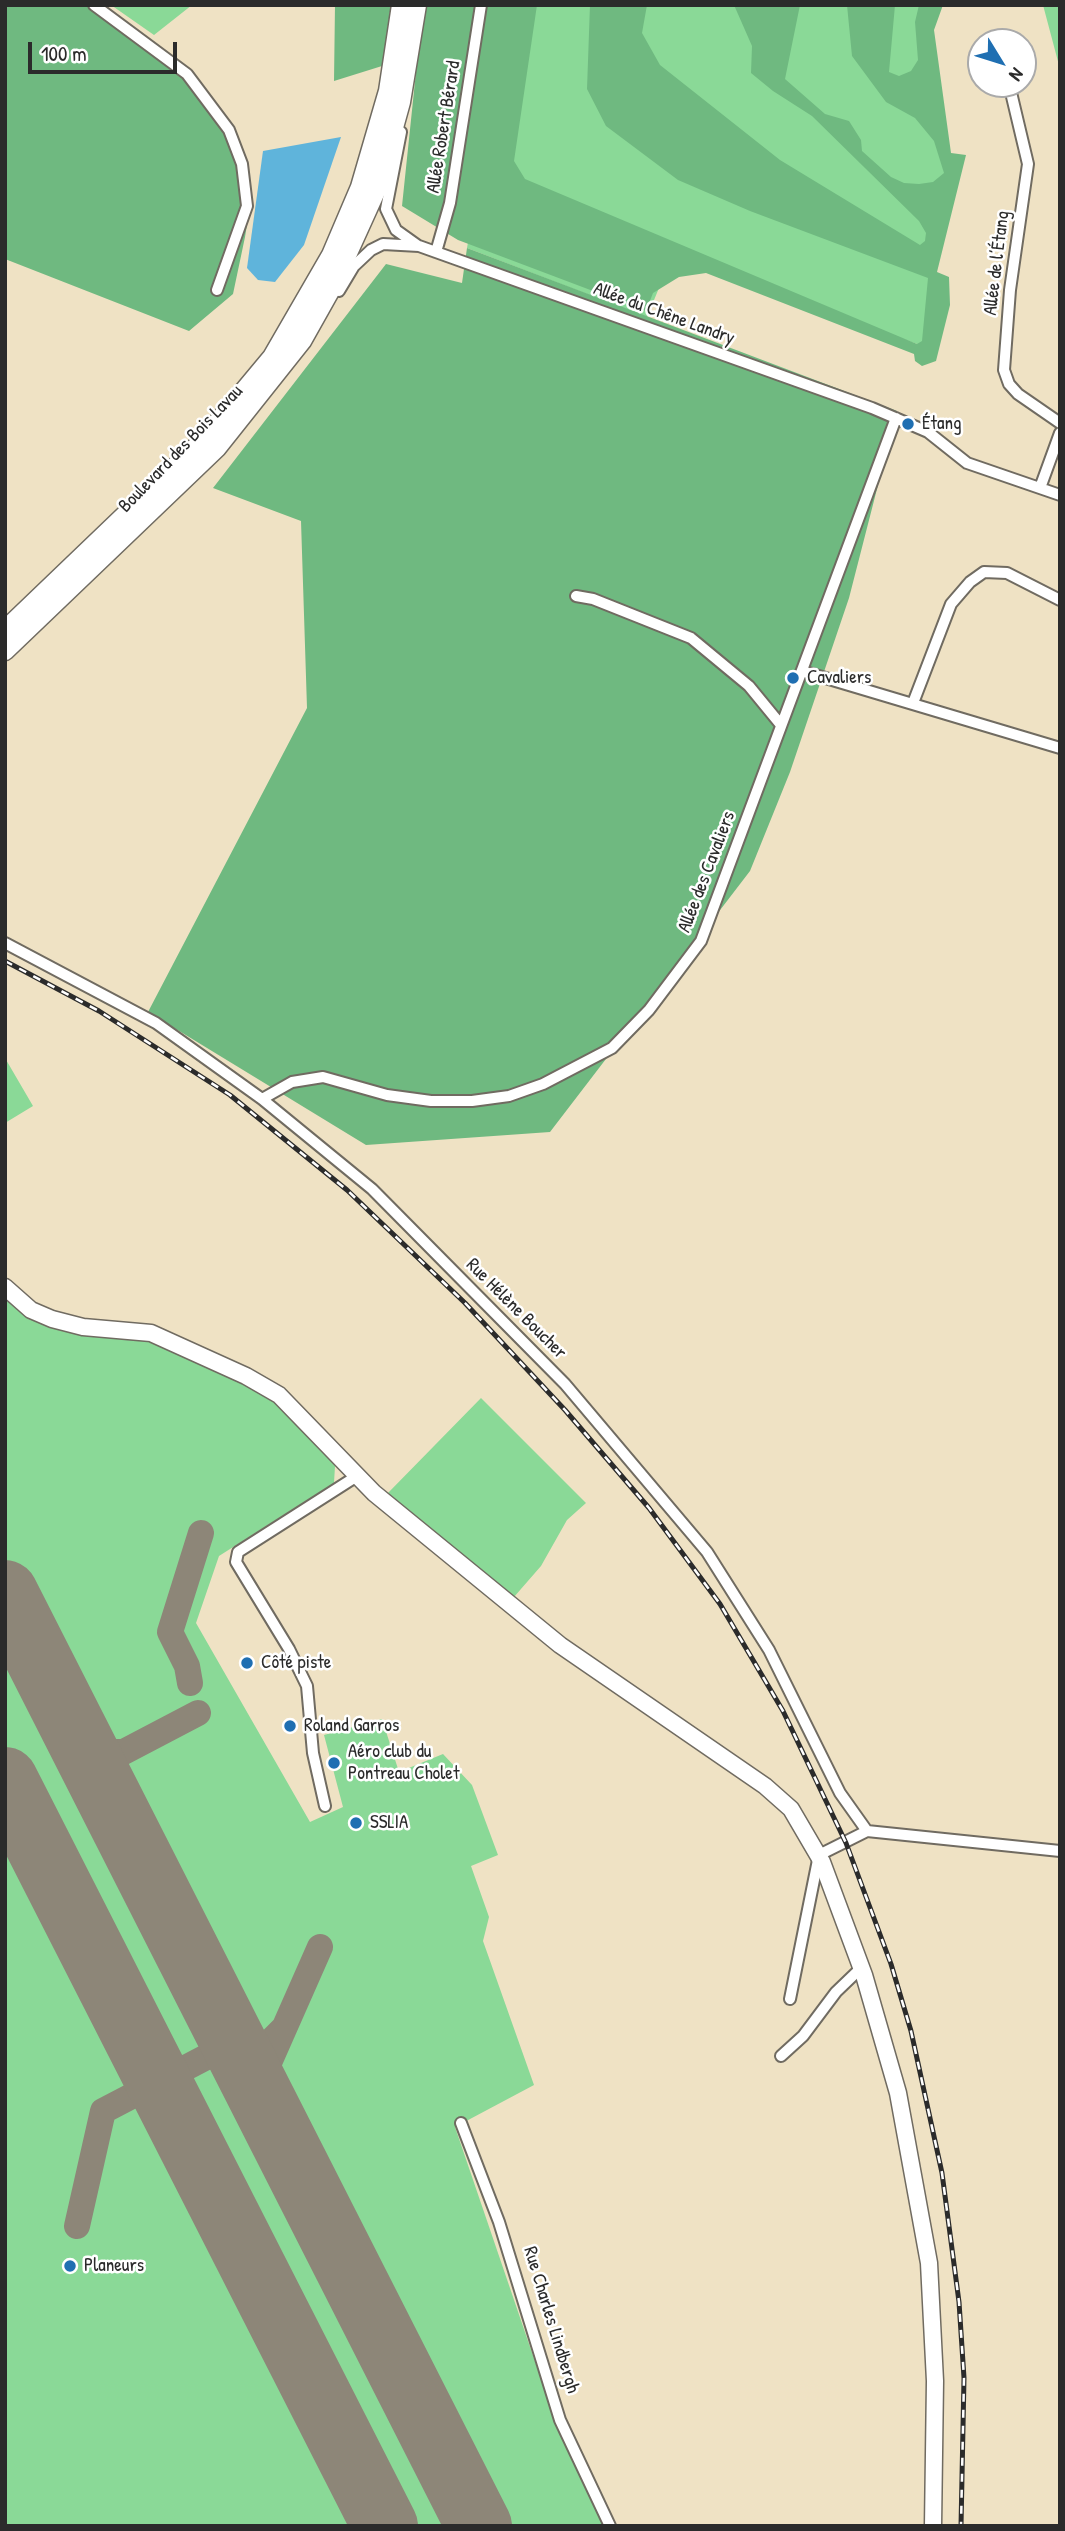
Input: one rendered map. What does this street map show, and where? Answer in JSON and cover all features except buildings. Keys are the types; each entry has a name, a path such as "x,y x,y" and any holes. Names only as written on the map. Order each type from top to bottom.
{"main road":[{"name":"Boulevard des Bois Lavau","path":"5,630 180,463 228,412 271,357 331,255 360,187 388,91 401,5"},
{"name":"Boulevard des Bois Lavau","path":"5,652 217,448 302,341 334,284 377,189 411,54 417,5"}],"street":[{"path":"94,5 187,74 229,130 242,163 247,205 217,290"},
{"name":"Allée Robert Bérard","path":"436,252 450,203 481,5"},
{"name":"Allée du Chêne Landry","path":"411,54 411,82 386,209 396,230 419,246 895,418 928,432 967,463 1060,495"},
{"name":"Allée de l’Étang","path":"1012,98 1028,164 1010,290 1004,370 1009,384 1018,394 1060,423"},
{"name":"Allée du Chêne Landry","path":"302,341 321,322 354,265 371,250 383,244 419,246"},
{"name":"Allée des Cavaliers","path":"262,1099 292,1082 323,1077 387,1095 431,1101 472,1101 509,1096 543,1084 612,1048 649,1010 701,941 895,418"},
{"path":"1040,488 1060,433"},
{"path":"914,703 951,604 970,582 984,572 1007,573 1060,600"},
{"path":"576,596 593,599 691,638 749,686 781,725"},
{"path":"802,671 1060,748"},
{"name":"Rue Hélène Boucher","path":"5,943 156,1023 262,1099 372,1189 565,1384 707,1552 769,1650 840,1793 867,1832"},
{"path":"5,1287 31,1310 52,1320 83,1327 151,1333 253,1379 279,1395 357,1476 560,1645 765,1786 791,1809 818,1855 861,1968 898,2093 929,2263 935,2381 933,2526"},
{"path":"325,1806 313,1753 307,1686 289,1648 236,1562 238,1552 357,1476"},
{"path":"818,1855 867,1832 1060,1851"},
{"path":"790,1999 818,1855"},
{"path":"781,2056 803,2036 836,1992 861,1968"},
{"name":"Rue Charles Lindbergh","path":"461,2123 499,2222 560,2420 610,2526"}],"green space":[{"path":"5,5 87,5 182,76 230,128 245,156 252,194 245,237 233,294 189,331 5,259"},
{"path":"111,5 192,5 154,35"},
{"path":"335,5 391,5 382,66 334,81"},
{"path":"423,5 537,5 514,161 525,179 917,344 922,341 928,278 750,211 678,180 606,126 587,89 590,5 647,5 642,33 660,65 780,160 920,245 925,241 926,233 919,221 812,116 751,73 752,46 734,5 800,5 785,79 825,114 849,121 861,140 862,151 891,177 904,183 919,184 933,182 944,173 934,141 915,118 886,102 852,56 847,5 895,5 889,72 899,76 911,71 918,60 915,22 919,5 943,5 934,30 951,153 966,155 937,272 949,277 950,305 936,361 922,366 915,361 914,354 706,273 679,277 653,293 646,311 458,240 402,206"},
{"path":"509,5 921,5 947,163 925,347 673,254 647,317 467,248"},
{"path":"1043,5 1060,5 1060,69"},
{"path":"467,248 897,411 849,598 790,772 750,871 550,1132 366,1145 148,1012 307,708 301,521 213,488 386,264 462,283"},
{"path":"5,1058 33,1106 5,1123"},
{"path":"5,1300 61,1331 142,1337 267,1392 292,1414 335,1466 334,1483 219,1556 196,1623 310,1822 343,1807 324,1735 382,1719 399,1772 443,1754 472,1785 498,1855 471,1866 489,1917 483,1941 534,2085 455,2127 556,2423 604,2526 5,2526"},
{"path":"481,1398 586,1503 567,1520 541,1566 514,1597 387,1494"}],"water":[{"path":"341,137 304,245 275,282 258,280 247,268 263,151"}],"taxiway":[{"path":"190,1683 187,1666 170,1632 201,1533"},
{"path":"108,1794 105,1775 116,1756 198,1713"},
{"path":"78,1736 97,1752 122,1752"},
{"path":"272,2120 264,2094 264,2074 320,1947"},
{"path":"222,2019 237,2037 256,2045 269,2043 284,2028"},
{"path":"77,2226 103,2111 216,2052 223,2044 225,2026"}],"runway":[{"path":"5,1593 479,2526"},
{"path":"5,1780 385,2526"}],"railway":[{"path":"5,961 99,1011 230,1095 347,1190 465,1303 565,1410 649,1508 720,1604 783,1711 846,1843 891,1964 911,2031 942,2173 959,2302 964,2378 961,2526"}],"place":[{"name":"Étang","path":"908,424"},
{"name":"Cavaliers","path":"793,678"},
{"name":"Côté piste","path":"247,1663"},
{"name":"Roland Garros","path":"290,1726"},
{"name":"Aéro club du Pontreau Cholet","path":"334,1763"},
{"name":"SSLIA","path":"356,1823"},
{"name":"Planeurs","path":"70,2266"}]}
